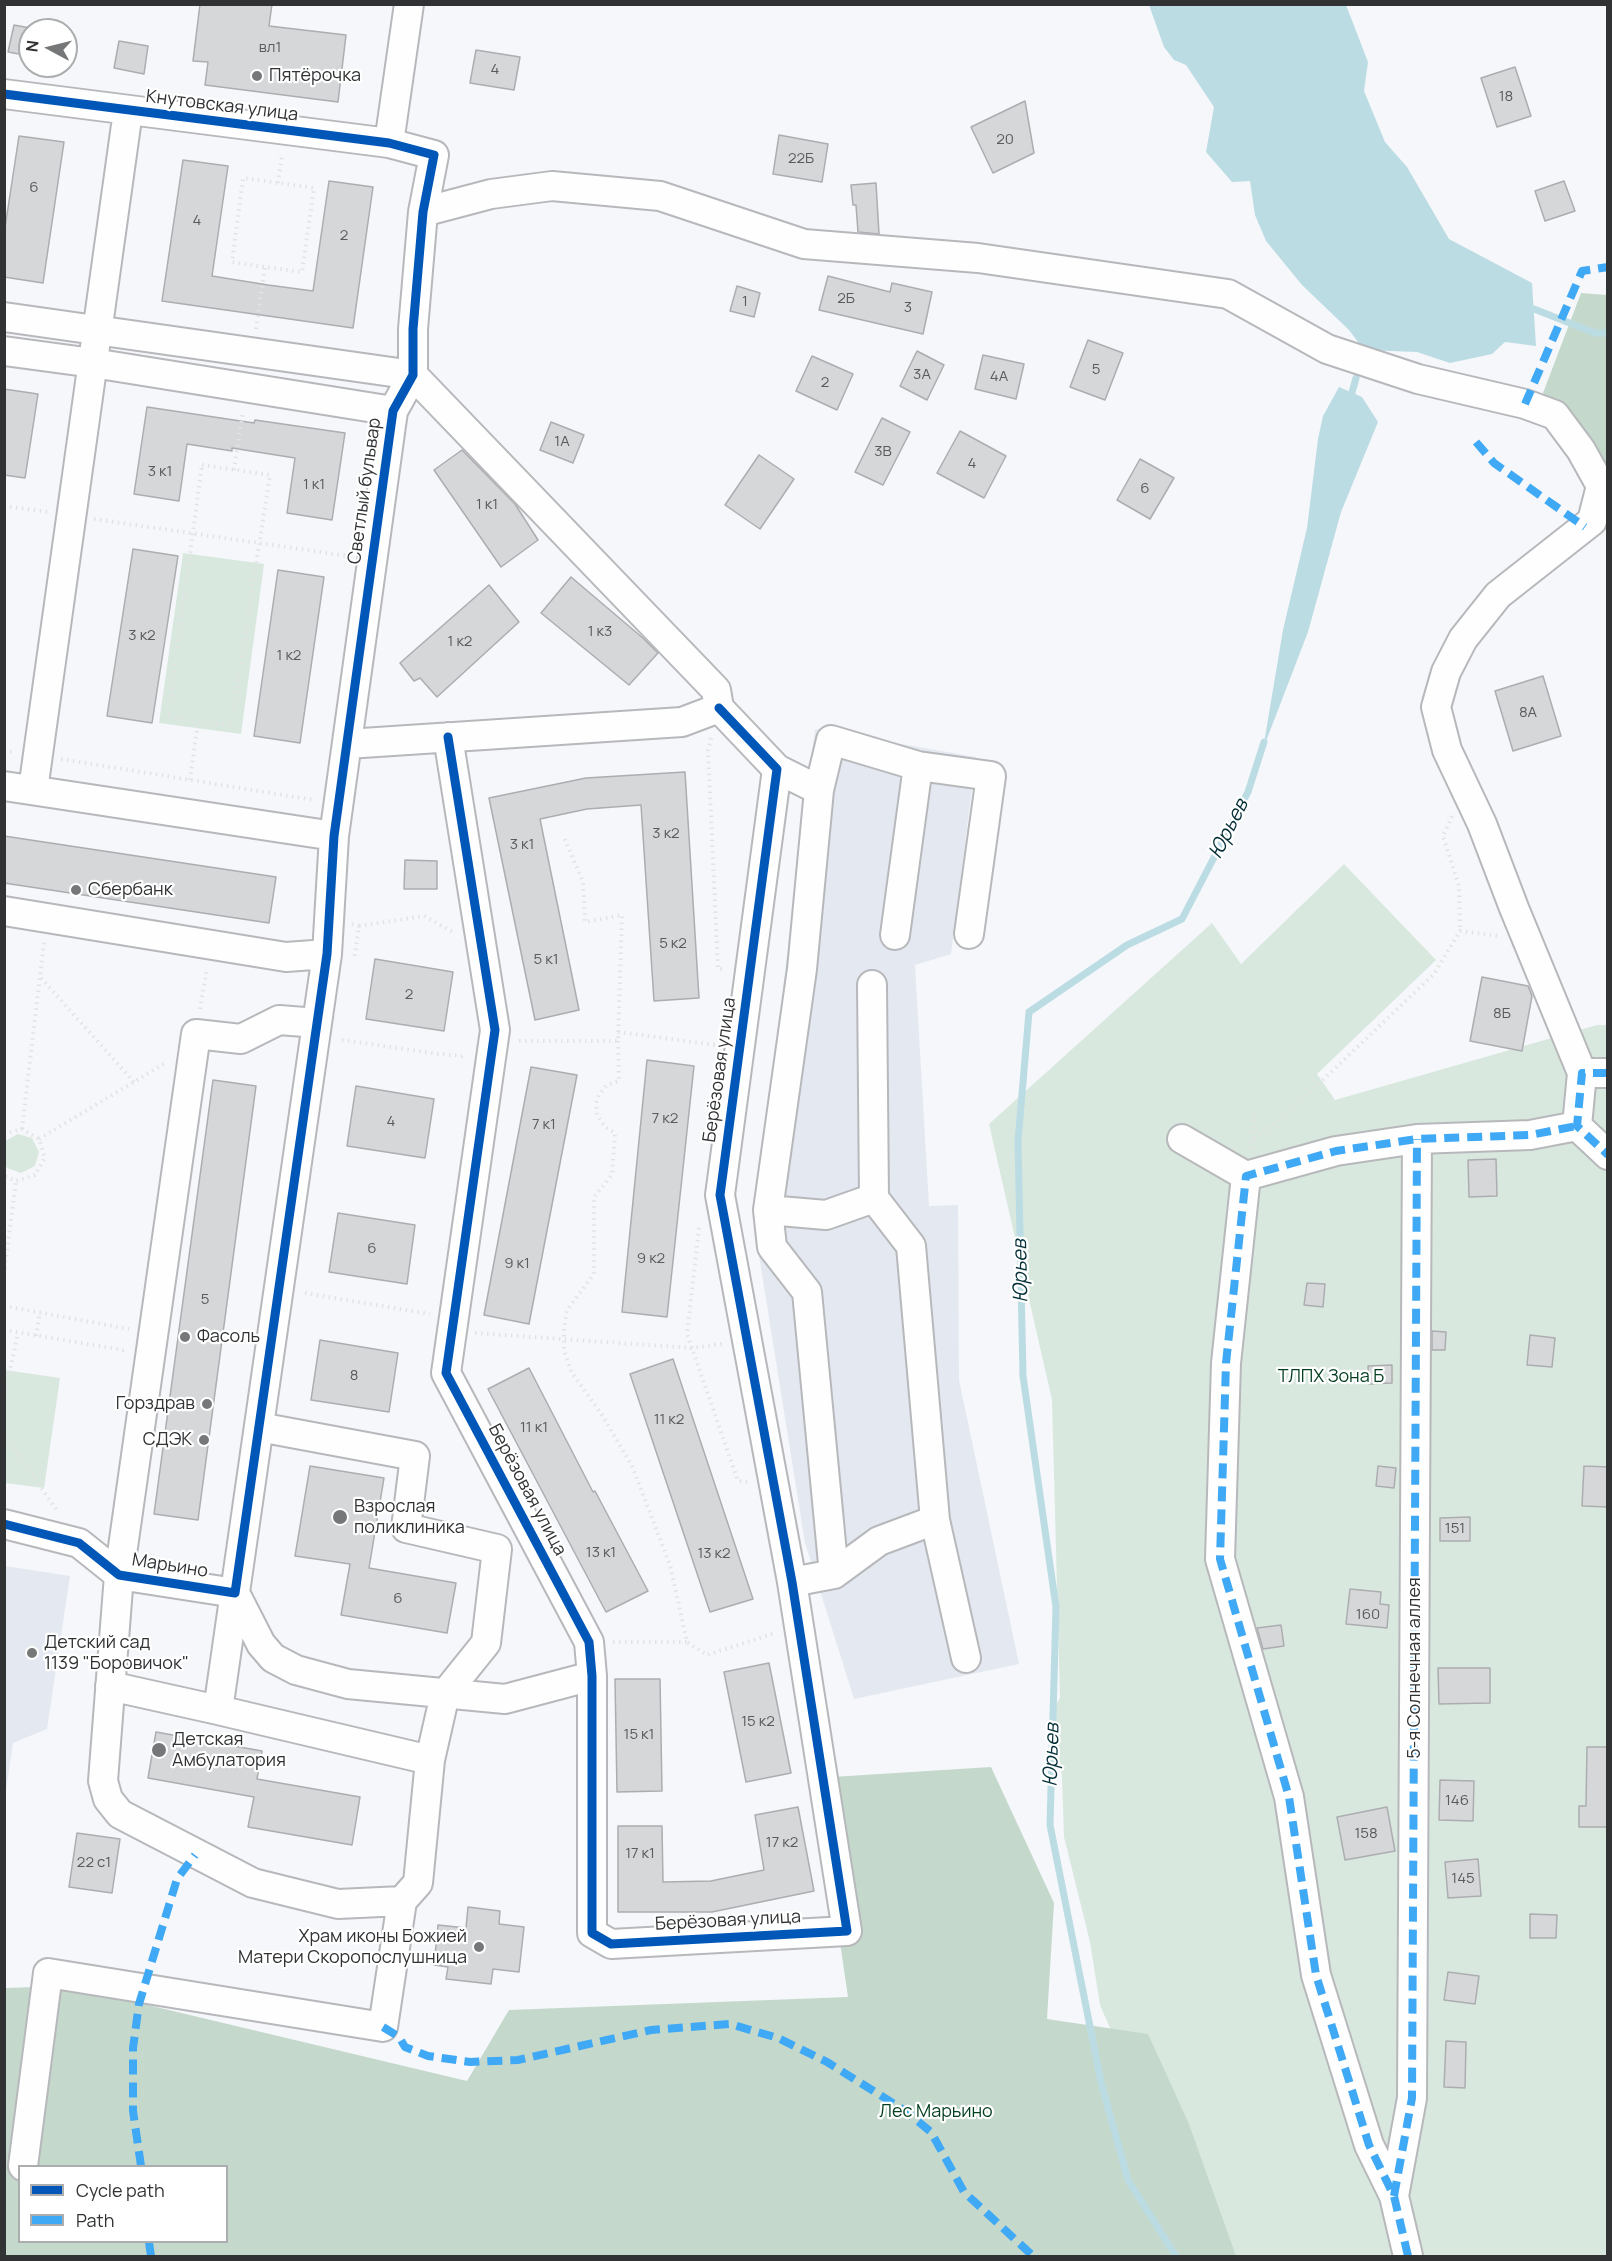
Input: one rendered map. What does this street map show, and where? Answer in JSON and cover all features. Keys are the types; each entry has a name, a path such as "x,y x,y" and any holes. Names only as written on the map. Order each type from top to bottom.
{"street":[{"path":"389,143 409,4"},
{"name":"Кнутовская улица","path":"4,94 389,143 434,155"},
{"path":"33,790 129,111"},
{"name":"Светлый бульвар","path":"218,1710 259,1427 330,1026 327,954 334,836 393,411 413,375 414,329 423,212 434,155"},
{"path":"423,212 491,194 552,186 660,196 804,244 978,258 1228,294 1327,349 1418,379 1525,404 1555,415 1581,450 1604,490 1592,521 1498,596 1463,639 1446,672 1436,707 1447,750 1465,785 1527,939 1595,1073 1577,1126"},
{"path":"4,317 413,375 716,690 719,708 777,769 819,790"},
{"name":"Светлый бульвар","path":"4,351 393,411"},
{"path":"347,744 682,722 719,708"},
{"name":"Берёзовая улица","path":"448,737 495,1030 446,1373 589,1642 592,1676 592,1933 611,1944 847,1930 792,1582 720,1195 777,769"},
{"path":"834,1574 807,1292 772,1247 768,1210 802,969 819,790 831,740 918,766 991,776 969,934"},
{"path":"895,935 918,766"},
{"path":"4,786 334,836"},
{"path":"4,911 286,957 327,954"},
{"path":"872,985 874,1198 911,1246 935,1520 966,1658"},
{"path":"330,1026 279,1020 241,1039 196,1039 119,1575 103,1781 108,1799 120,1814 253,1883 338,1904 402,1901"},
{"path":"1182,1139 1246,1176 1336,1151 1417,1140 1530,1135 1577,1126"},
{"path":"1577,1126 1608,1155"},
{"name":"5-я Солнечная аллея","path":"1394,2196 1412,2098 1417,1140"},
{"path":"1246,1176 1226,1363 1220,1559 1289,1797 1316,1975 1369,2145 1394,2196 1408,2256"},
{"path":"768,1210 826,1215 874,1198"},
{"path":"23,2165 48,1973 383,2027 402,1901 418,1883 430,1760 445,1694 486,1643 497,1549 406,1528 415,1456 259,1427"},
{"path":"792,1582 834,1574 879,1541 935,1520"},
{"name":"Марьино","path":"4,1524 79,1543 119,1575 235,1593"},
{"path":"235,1593 261,1644 273,1658 288,1666 348,1684 505,1699 592,1676"},
{"path":"110,1686 430,1760"}],"path":[{"path":"278,183 282,155"},
{"path":"243,178 314,188 302,272 265,267 232,262 243,178"},
{"path":"256,329 265,267"},
{"path":"234,470 245,401"},
{"path":"202,465 270,475 231,726 168,717 194,533 202,465"},
{"path":"4,506 372,560"},
{"path":"719,708 708,750 718,969 728,970"},
{"path":"190,780 198,722"},
{"path":"4,751 338,803"},
{"path":"1252,1140 1285,1116 1434,974 1460,931 1459,886 1443,836 1465,785"},
{"path":"564,837 583,882 585,922 621,915 619,1081 607,1085 596,1103 597,1115 605,1127 615,1132 612,1175 594,1197 594,1274 567,1310 563,1339 564,1351 572,1373 602,1414 632,1466 670,1565 687,1642"},
{"path":"329,917 359,926 424,916 446,928"},
{"path":"22,1129 47,918"},
{"path":"352,972 359,926"},
{"path":"1460,931 1527,939"},
{"path":"39,1139 134,1082 196,1039 210,944"},
{"path":"40,977 134,1082"},
{"path":"330,1026 342,1040 462,1056"},
{"path":"618,1032 717,1045"},
{"path":"340,1051 342,1040"},
{"path":"494,1041 618,1041"},
{"path":"1246,1176 1254,1109"},
{"path":"4,1134 22,1129 39,1139 45,1158 35,1175 16,1181 6,1179"},
{"path":"4,1274 16,1181"},
{"path":"700,1217 687,1334 738,1481 773,1482"},
{"path":"306,1283 305,1295 433,1314 452,1332 692,1348 746,1340"},
{"path":"4,1306 126,1328 153,1341"},
{"path":"36,1336 40,1312"},
{"path":"4,1330 123,1350 153,1341"},
{"path":"4,1397 18,1333"},
{"path":"4,1434 79,1543"},
{"path":"589,1642 687,1642 707,1655 798,1626"}],"shaded area":[{"path":"815,729 976,757 951,954 915,965 929,1206 958,1205 959,1380 1019,1664 854,1699 805,1543 754,1224"},
{"name":"Детский сад 1139 \"Боровичок\"","path":"5,1566 70,1576 47,1729 13,1743 5,1797"}],"green space":[{"path":"1581,293 1607,295 1607,464 1543,393"},
{"path":"183,553 264,564 241,734 159,723"},
{"name":"ТЛПХ Зона Б","path":"1344,864 1436,960 1317,1074 1335,1100 1597,1025 1607,1025 1607,2256 1209,2256 1100,2005 1090,1942 1064,1837 1062,1776 1051,1713 1060,1698 1052,1400 989,1124 1212,923 1241,964"},
{"path":"18,1134 32,1138 39,1152 35,1166 21,1173 7,1168 5,1163 5,1141"},
{"path":"5,1370 60,1378 44,1488 5,1483"},
{"name":"Лес Марьино","path":"991,1767 1054,1903 1047,2019 1148,2034 1189,2124 1236,2256 5,2256 4,1988 68,1986 467,2081 509,2010 848,1997 816,1778"}],"water":[{"path":"1149,5 1346,5 1368,62 1364,91 1385,142 1407,167 1449,239 1532,283 1536,346 1505,342 1492,354 1450,363 1417,352 1364,350 1349,330 1302,285 1266,241 1255,215 1250,181 1232,182 1206,152 1214,107 1186,65 1174,60 1164,47"},
{"path":"1339,387 1362,397 1378,422 1341,512 1308,632 1263,749 1283,630 1307,528 1318,439 1323,416"}],"building":[{"path":"200,4 272,4 269,26 346,35 338,102 205,85 208,62 193,61"},
{"path":"14,25 18,26 18,54 8,52"},
{"path":"119,41 148,46 144,74 114,68"},
{"path":"476,50 520,57 514,90 470,83"},
{"path":"1515,67 1531,116 1497,127 1481,78"},
{"path":"1025,101 1034,153 993,173 971,127"},
{"path":"779,135 828,144 822,182 773,174"},
{"path":"19,136 64,142 43,283 4,277 4,234"},
{"path":"183,160 228,166 212,276 268,285 313,291 329,181 373,187 353,328 162,301"},
{"path":"1564,181 1575,211 1545,221 1535,191"},
{"path":"876,183 879,234 858,232 856,205 853,205 851,185"},
{"path":"828,276 890,292 892,283 932,292 923,334 819,310"},
{"path":"737,286 760,293 754,317 730,311"},
{"path":"1088,340 1123,353 1105,400 1070,387"},
{"path":"917,351 944,365 927,400 900,386"},
{"path":"983,355 1024,364 1016,399 975,389"},
{"path":"812,356 853,374 837,410 796,391"},
{"path":"4,389 38,394 25,478 4,475"},
{"path":"147,407 254,423 255,420 345,433 332,520 287,513 295,458 232,448 232,451 187,444 179,501 134,494"},
{"path":"882,418 910,432 883,485 855,472"},
{"path":"551,422 584,435 573,463 540,450"},
{"path":"960,431 1006,456 984,498 937,473"},
{"path":"462,450 515,504 538,540 501,567 434,470"},
{"path":"759,455 794,479 760,529 725,505"},
{"path":"1140,459 1174,478 1150,519 1117,500"},
{"path":"133,549 178,556 152,723 107,716"},
{"path":"278,570 324,577 300,743 254,736"},
{"path":"571,577 658,653 629,685 541,613"},
{"path":"489,585 519,622 437,697 420,678 414,681 400,663"},
{"path":"1543,676 1561,736 1513,751 1495,691"},
{"path":"685,772 699,998 654,1001 641,805 587,809 540,819 579,1010 535,1020 489,798 586,778"},
{"path":"4,836 276,877 269,923 4,883"},
{"path":"405,860 437,861 437,889 404,889"},
{"path":"375,959 453,972 444,1031 366,1019"},
{"path":"1482,977 1528,986 1532,996 1522,1051 1470,1041"},
{"path":"647,1060 694,1066 667,1317 622,1312"},
{"path":"531,1067 577,1075 529,1324 484,1315"},
{"path":"213,1080 256,1086 198,1520 154,1514"},
{"path":"356,1086 434,1099 425,1158 347,1146"},
{"path":"1496,1159 1497,1196 1469,1197 1468,1160"},
{"path":"338,1213 415,1225 407,1284 329,1272"},
{"path":"1307,1283 1325,1284 1323,1307 1304,1305"},
{"path":"1432,1331 1446,1332 1445,1350 1432,1350"},
{"path":"1530,1335 1555,1338 1552,1367 1527,1365"},
{"path":"320,1340 398,1353 389,1412 311,1400"},
{"path":"673,1359 753,1599 710,1612 630,1374"},
{"path":"1392,1365 1392,1383 1369,1384 1368,1366"},
{"path":"529,1368 593,1492 595,1491 648,1591 606,1612 488,1389"},
{"path":"310,1466 384,1478 369,1568 456,1583 447,1633 341,1615 350,1564 295,1556"},
{"path":"1378,1466 1396,1468 1394,1488 1376,1486"},
{"path":"1584,1466 1608,1467 1608,1507 1582,1506"},
{"path":"1470,1517 1470,1541 1440,1541 1440,1518"},
{"path":"1350,1589 1381,1592 1380,1604 1389,1605 1387,1628 1346,1624"},
{"path":"1281,1625 1284,1646 1263,1649 1257,1628"},
{"path":"769,1663 791,1773 746,1782 724,1672"},
{"path":"1438,1668 1490,1668 1490,1703 1439,1704"},
{"path":"615,1679 660,1679 662,1791 617,1792"},
{"path":"156,1732 262,1751 257,1779 360,1797 352,1845 248,1827 254,1797 148,1778"},
{"path":"1587,1747 1608,1747 1608,1827 1579,1827 1579,1806 1586,1806"},
{"path":"1440,1780 1474,1781 1473,1821 1439,1820"},
{"path":"798,1807 814,1891 712,1912 618,1912 618,1826 662,1826 663,1882 711,1881 764,1870 755,1815"},
{"path":"1387,1807 1395,1851 1345,1860 1337,1817"},
{"path":"77,1833 120,1839 112,1893 69,1887"},
{"path":"1478,1859 1481,1896 1448,1898 1445,1862"},
{"name":"Храм иконы Божией Матери Скоропослушница","path":"468,1907 500,1911 499,1924 524,1927 519,1972 493,1969 491,1984 446,1979 448,1967 434,1965 438,1925 466,1928"},
{"path":"1530,1914 1557,1915 1556,1938 1530,1938"},
{"path":"1448,1972 1479,1976 1475,2004 1444,2000"},
{"path":"1446,2041 1466,2042 1465,2088 1444,2087"}],"waterway":[{"path":"1534,309 1595,333 1608,333"},
{"name":"Юрьев","path":"1350,400 1356,378"},
{"name":"Юрьев","path":"1176,2256 1128,2180 1101,2082 1050,1825 1056,1607 1023,1376 1018,1141 1029,1012 1127,945 1182,919 1248,792 1264,742"}],"marked path":[{"path":"1525,404 1582,271 1608,267"},
{"path":"1476,442 1494,463 1585,527"},
{"path":"1608,1073 1582,1073 1577,1126 1608,1155"},
{"path":"1408,2256 1394,2196 1369,2145 1316,1975 1289,1797 1220,1559 1226,1363 1246,1176 1336,1151 1417,1139 1530,1135 1577,1126"},
{"path":"1394,2196 1412,2098 1417,1139"},
{"path":"141,2165 133,2111 133,2048 139,2004 177,1879 195,1855"},
{"path":"383,2027 399,2037 405,2047 428,2056 470,2062 518,2060 651,2030 730,2024 778,2038 827,2062 904,2110 931,2132 964,2192 1033,2256"},
{"path":"149,2243 151,2256"}],"cycle path":[{"path":"4,94 389,143 434,155 423,212 413,329 413,375 393,411 334,836 327,954 235,1593 119,1575 79,1543 4,1524"},
{"path":"448,737 495,1030 446,1373 589,1642 592,1676 592,1933 611,1944 847,1931 792,1582 720,1195 777,769 719,708"}],"place":[{"name":"Пятёрочка","path":"257,76"},
{"name":"Сбербанк","path":"76,890"},
{"name":"Фасоль","path":"185,1337"},
{"name":"Горздрав","path":"207,1404"},
{"name":"СДЭК","path":"204,1440"},
{"name":"Взрослая поликлиника","path":"340,1517"},
{"name":"Детский сад 1139 \"Боровичок\"","path":"32,1653"},
{"name":"Детская Амбулатория","path":"159,1750"},
{"name":"Храм иконы Божией Матери Скоропослушница","path":"479,1947"}]}
